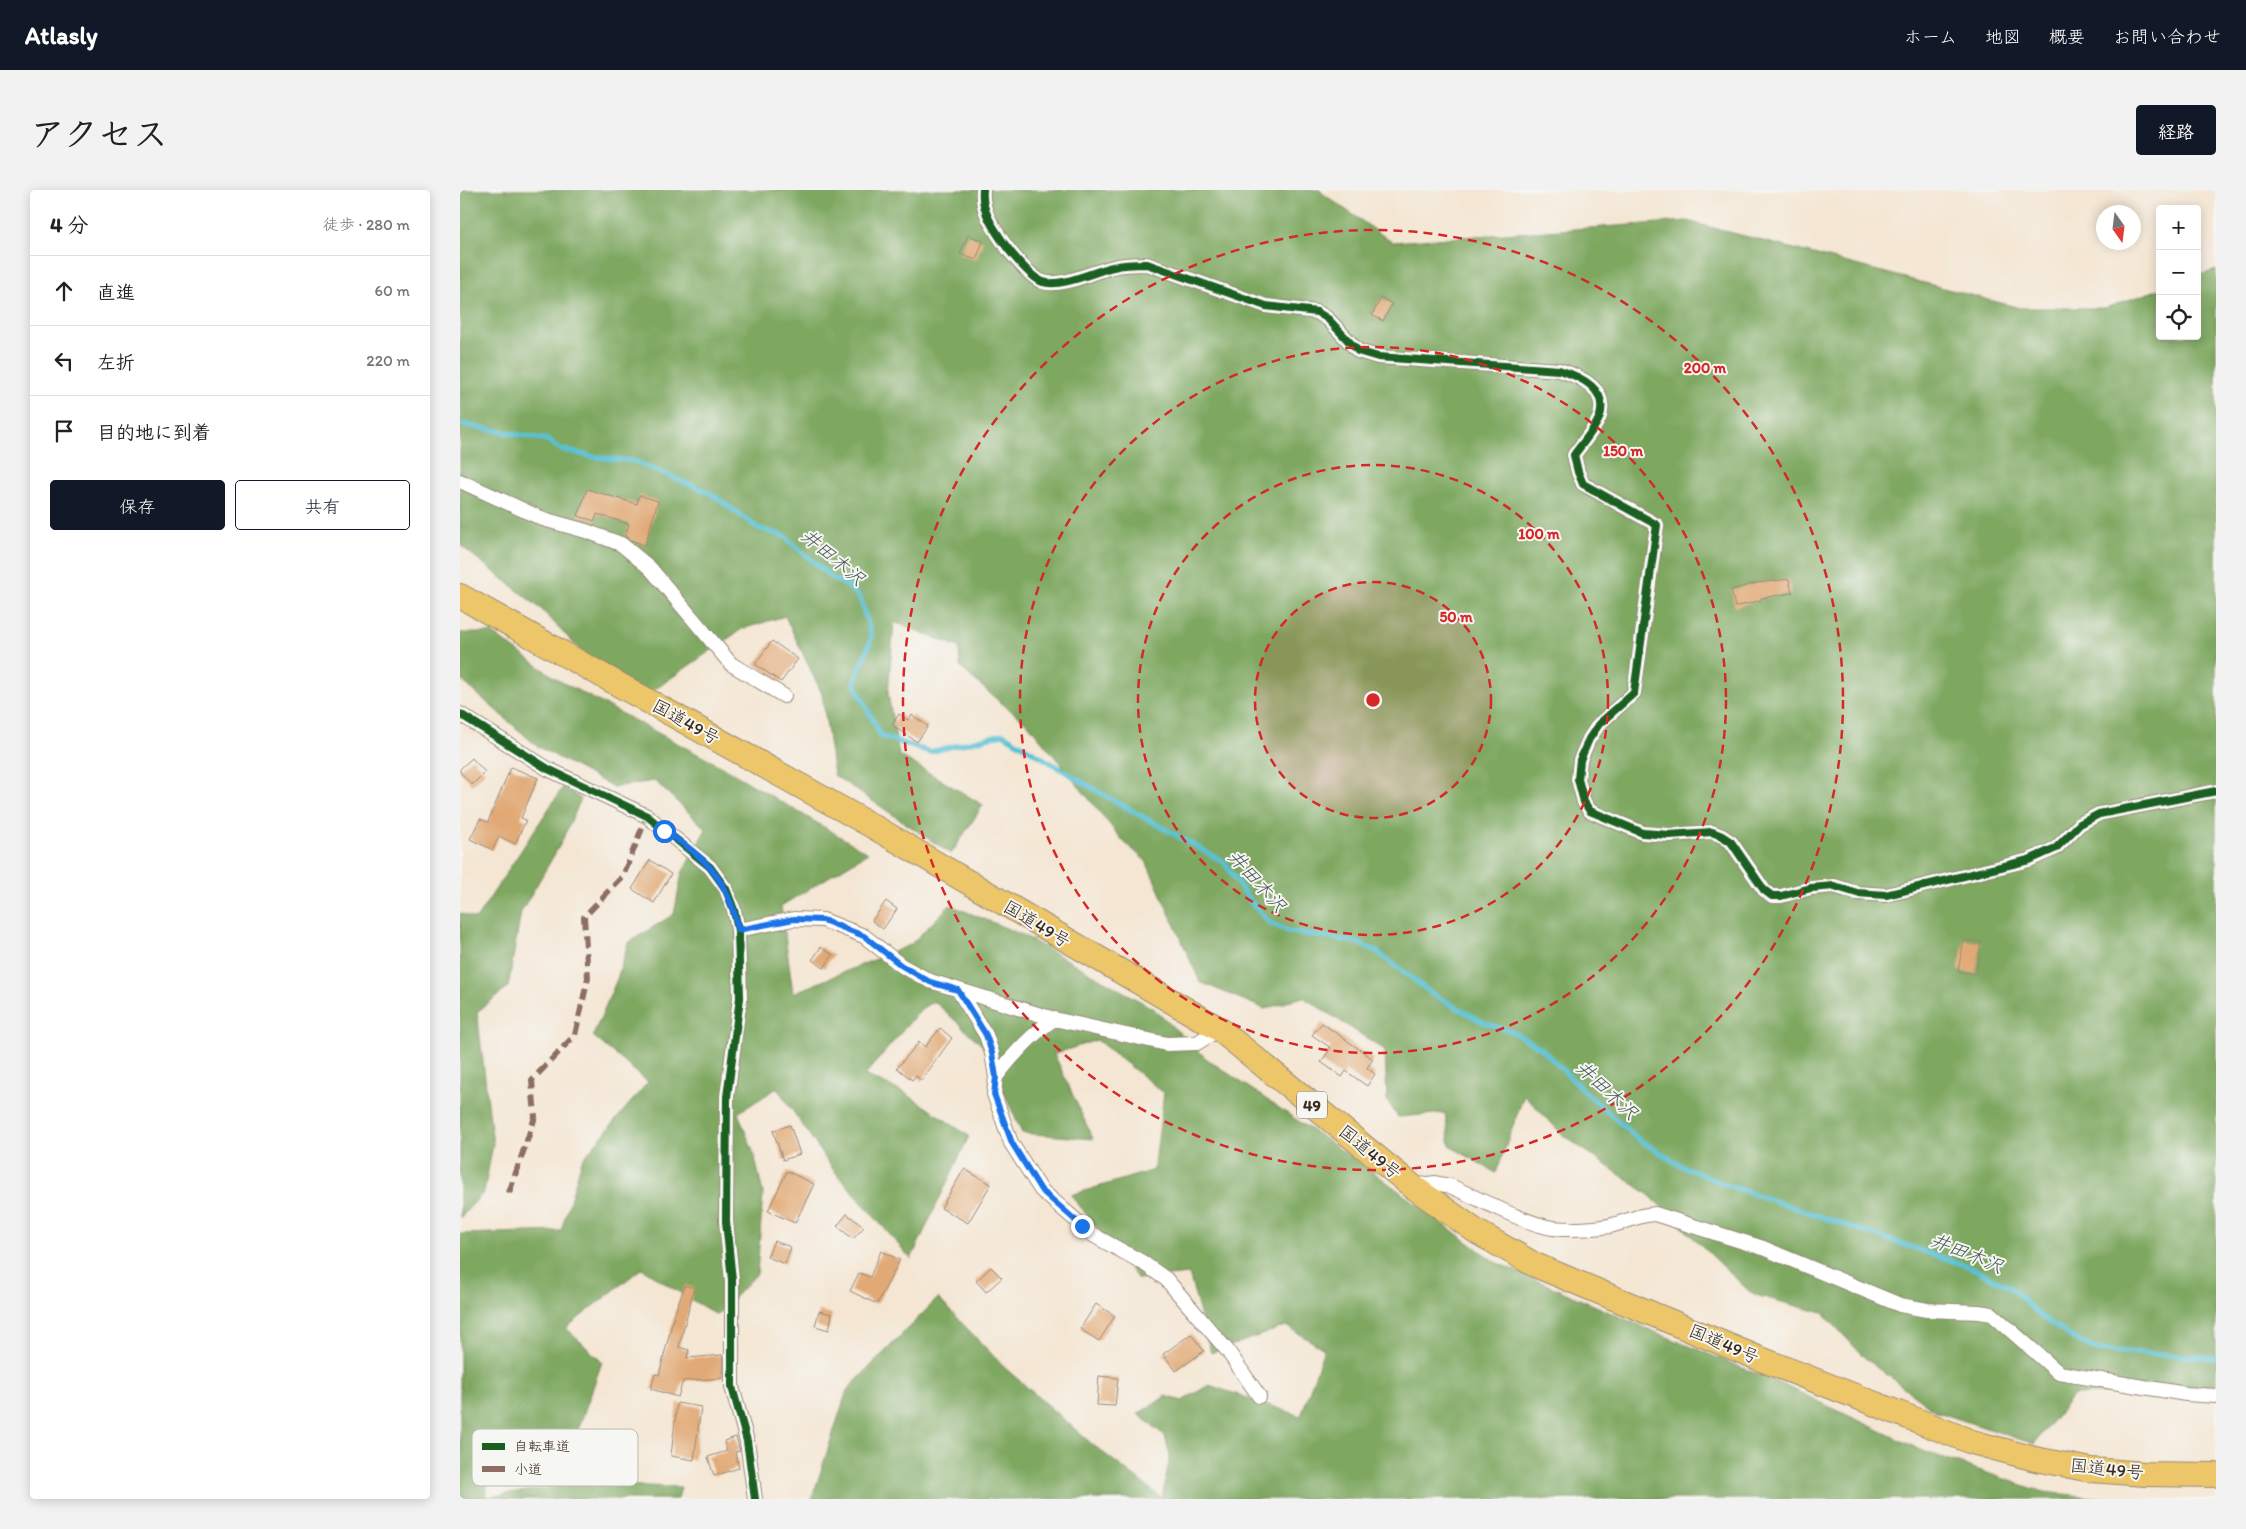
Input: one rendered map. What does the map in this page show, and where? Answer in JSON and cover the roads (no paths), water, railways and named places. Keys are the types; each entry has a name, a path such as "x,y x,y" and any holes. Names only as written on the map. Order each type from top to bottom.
{"highway":[{"name":"国道49号","path":"460,596 874,827 1219,1029 1412,1186 1477,1232 1535,1265 1753,1356 1972,1442 2035,1459 2091,1470 2145,1474 2216,1475"}],"street":[{"path":"983,190 982,200 989,223 1005,245 1030,272 1036,278 1045,282 1066,281 1126,264 1147,264 1266,306 1317,312 1328,319 1358,351 1371,355 1558,370 1580,376 1592,385 1601,403 1600,416 1574,455 1580,478 1583,484 1657,525 1634,693 1599,724 1589,739 1580,760 1578,779 1584,802 1590,811 1643,833 1669,835 1712,832 1722,836 1730,842 1764,890 1772,896 1781,896 1811,888 1834,886 1857,893 1886,895 2029,860 2056,848 2080,824 2099,814 2216,791"},
{"path":"460,481 543,519 586,531 621,544 650,568 731,664 784,696"},
{"path":"460,714 548,769 647,816 710,867 726,889 734,910 738,930 740,998 727,1096 726,1222 732,1280 732,1387 747,1441 755,1499"},
{"path":"738,930 794,919 823,920 864,936 902,966 930,982 1054,1019 1167,1044 1197,1042 1219,1029"},
{"path":"958,990 986,1035 992,1053 996,1077 994,1094 1012,1143 1041,1190 1094,1235 1142,1262 1166,1279 1228,1350 1259,1396"},
{"path":"996,1077 1018,1048 1035,1032 1054,1019"},
{"path":"1412,1186 1435,1183 1450,1186 1536,1224 1553,1228 1589,1229 1608,1227 1640,1215 1655,1214 1763,1248 1900,1305 1927,1310 1992,1314 2059,1373 2186,1394 2216,1396"}],"waterway":[{"name":"井田木沢","path":"460,424 548,440 560,449 594,457 634,461 710,493 758,528 784,536 832,578 849,587 860,598 872,637 854,683 881,736 930,752 1003,734 1104,795 1224,862 1250,901 1270,923 1290,932 1353,941 1376,951 1434,995 1483,1022 1513,1032 1541,1048 1582,1089 1638,1139 1680,1165 1724,1184 1970,1267 2010,1287 2039,1315 2071,1337 2098,1350 2216,1358"}]}
